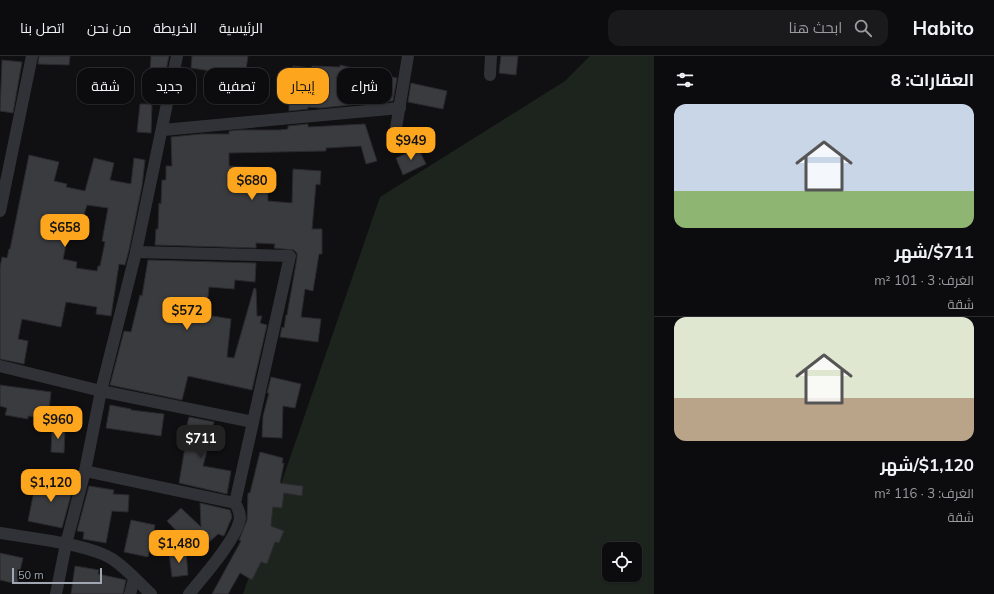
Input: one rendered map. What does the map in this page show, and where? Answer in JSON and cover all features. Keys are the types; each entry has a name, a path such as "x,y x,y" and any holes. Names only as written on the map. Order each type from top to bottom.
{"street":[{"path":"0,211 32,56"},
{"path":"56,594 66,544 85,471 101,390 136,252 177,56"},
{"path":"396,134 408,56"},
{"path":"490,75 491,56"},
{"path":"162,130 400,108"},
{"path":"136,252 290,256 235,503 240,516 239,522 224,550 189,594"},
{"path":"0,366 101,390 253,422"},
{"path":"85,471 235,503"},
{"path":"0,532 66,544 104,555 115,560 151,594"},
{"path":"130,594 134,578"}],"shaded area":[{"path":"590,56 654,56 654,594 243,594 380,197 565,81"}],"building":[{"path":"39,56 70,56 69,65 38,64"},
{"path":"151,56 169,56 167,68 150,68"},
{"path":"192,56 248,56 246,68 204,68 204,70 191,68"},
{"path":"501,56 518,56 516,75 499,73"},
{"path":"2,60 22,62 13,113 0,111"},
{"path":"340,65 353,68 337,68 337,104 359,104 321,108 308,107 308,109 289,111 289,104 329,104 329,68 312,68 312,66 340,67"},
{"path":"293,66 312,68 293,68"},
{"path":"392,77 397,78 392,101"},
{"path":"411,83 447,91 443,109 408,102"},
{"path":"140,104 152,104 151,133 137,132"},
{"path":"308,124 308,127 365,124 377,161 366,164 361,146 326,148 326,151 229,153 229,166 267,168 268,201 292,203 293,169 321,171 320,185 316,184 312,229 322,229 322,254 319,254 313,291 305,289 301,317 321,319 318,342 280,337 287,315 297,258 297,253 294,250 274,248 275,244 256,243 256,248 155,245 156,229 158,229 159,203 161,204 162,180 166,180 166,166 172,166 171,137 201,134 229,134 229,131 239,130 279,130 288,129 288,126"},
{"path":"418,148 426,164 403,175 396,158"},
{"path":"29,155 59,162 54,181 67,184 66,187 85,191 94,158 114,163 110,180 131,184 134,158 145,160 142,186 129,250 125,265 119,264 111,316 96,314 97,307 66,302 61,327 22,319 18,339 28,341 24,364 0,359 0,267 2,257 7,258","holes":["87,205 108,208 102,241 105,242 100,266 98,266 97,271 76,268 77,262 63,259 66,226 79,230"]},
{"path":"148,260 256,263 255,282 235,280 234,289 209,287 206,315 231,319 227,357 234,358 254,288 256,289 257,316 262,316 260,323 267,325 252,390 188,376 182,400 110,385 124,331 131,332 140,295 142,296"},
{"path":"271,377 301,384 295,408 283,406 282,438 262,437 263,416 269,393 267,393"},
{"path":"0,385 51,392 48,418 28,416 28,419 5,415 7,408 0,406"},
{"path":"110,405 131,410 164,414 161,436 106,428"},
{"path":"189,417 214,422 203,466 231,471 227,494 179,483 185,447 182,446"},
{"path":"52,428 65,429 64,453 51,452"},
{"path":"260,452 283,458 282,463 284,463 280,483 303,486 302,496 284,493 282,508 273,507 271,526 284,531 279,543 275,542 267,564 261,562 252,580 240,573 228,594 212,594 241,541 239,540 247,520 248,493 250,493"},
{"path":"68,475 76,477 62,528 28,521 36,481 66,488"},
{"path":"89,486 114,490 113,494 129,495 128,512 112,511 106,543 83,539 84,532 77,531"},
{"path":"200,503 230,510 232,517 224,536 218,534 197,553 167,521 181,508 201,527"},
{"path":"131,520 155,525 148,557 124,552"},
{"path":"186,551 188,575 172,577 169,553"},
{"path":"0,553 23,558 17,584 0,580"},
{"path":"75,566 99,570 98,574 126,580 123,594 71,594"}]}
